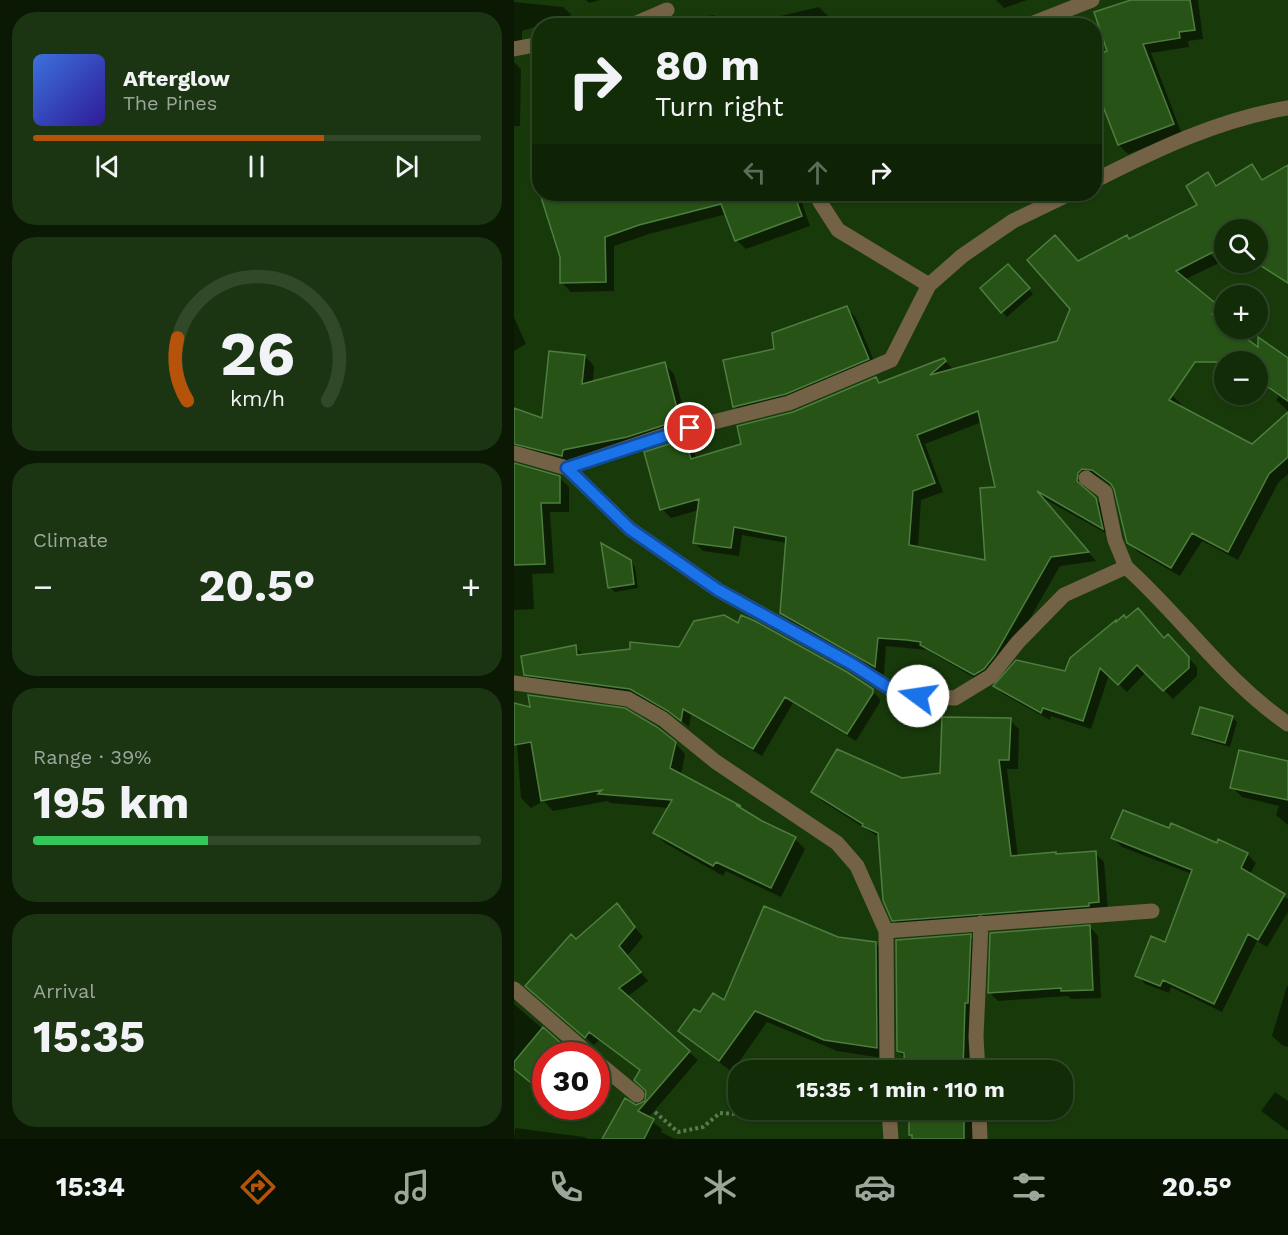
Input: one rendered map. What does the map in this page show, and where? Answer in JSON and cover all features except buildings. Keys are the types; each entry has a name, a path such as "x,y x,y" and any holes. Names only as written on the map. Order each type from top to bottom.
{"street":[{"path":"1046,18 1092,0"},
{"path":"648,18 667,10"},
{"path":"514,49 532,46"},
{"path":"1102,177 1147,154 1226,124 1288,108"},
{"path":"820,201 838,230 929,285"},
{"path":"567,468 670,433 789,403 891,360 929,285 962,256 1013,221 1054,201"},
{"path":"514,453 567,468 630,529 718,590 852,664 900,695 955,698 991,676 1018,642 1064,595 1126,567"},
{"path":"1086,478 1105,492 1115,540 1126,567 1262,706 1288,724"},
{"path":"514,683 628,699 663,719 716,762 837,843 858,866 886,931 887,1060"},
{"path":"886,931 1152,911"},
{"path":"977,1060 976,1037 981,923"},
{"path":"514,989 575,1042"},
{"path":"610,1073 637,1095"},
{"path":"890,1120 891,1139"},
{"path":"979,1120 980,1139"}],"path":[{"path":"637,1095 678,1132 703,1127 720,1113 728,1114"}],"route":[{"path":"690,428 567,468 630,529 718,590 852,664 900,695 918,696"}]}
